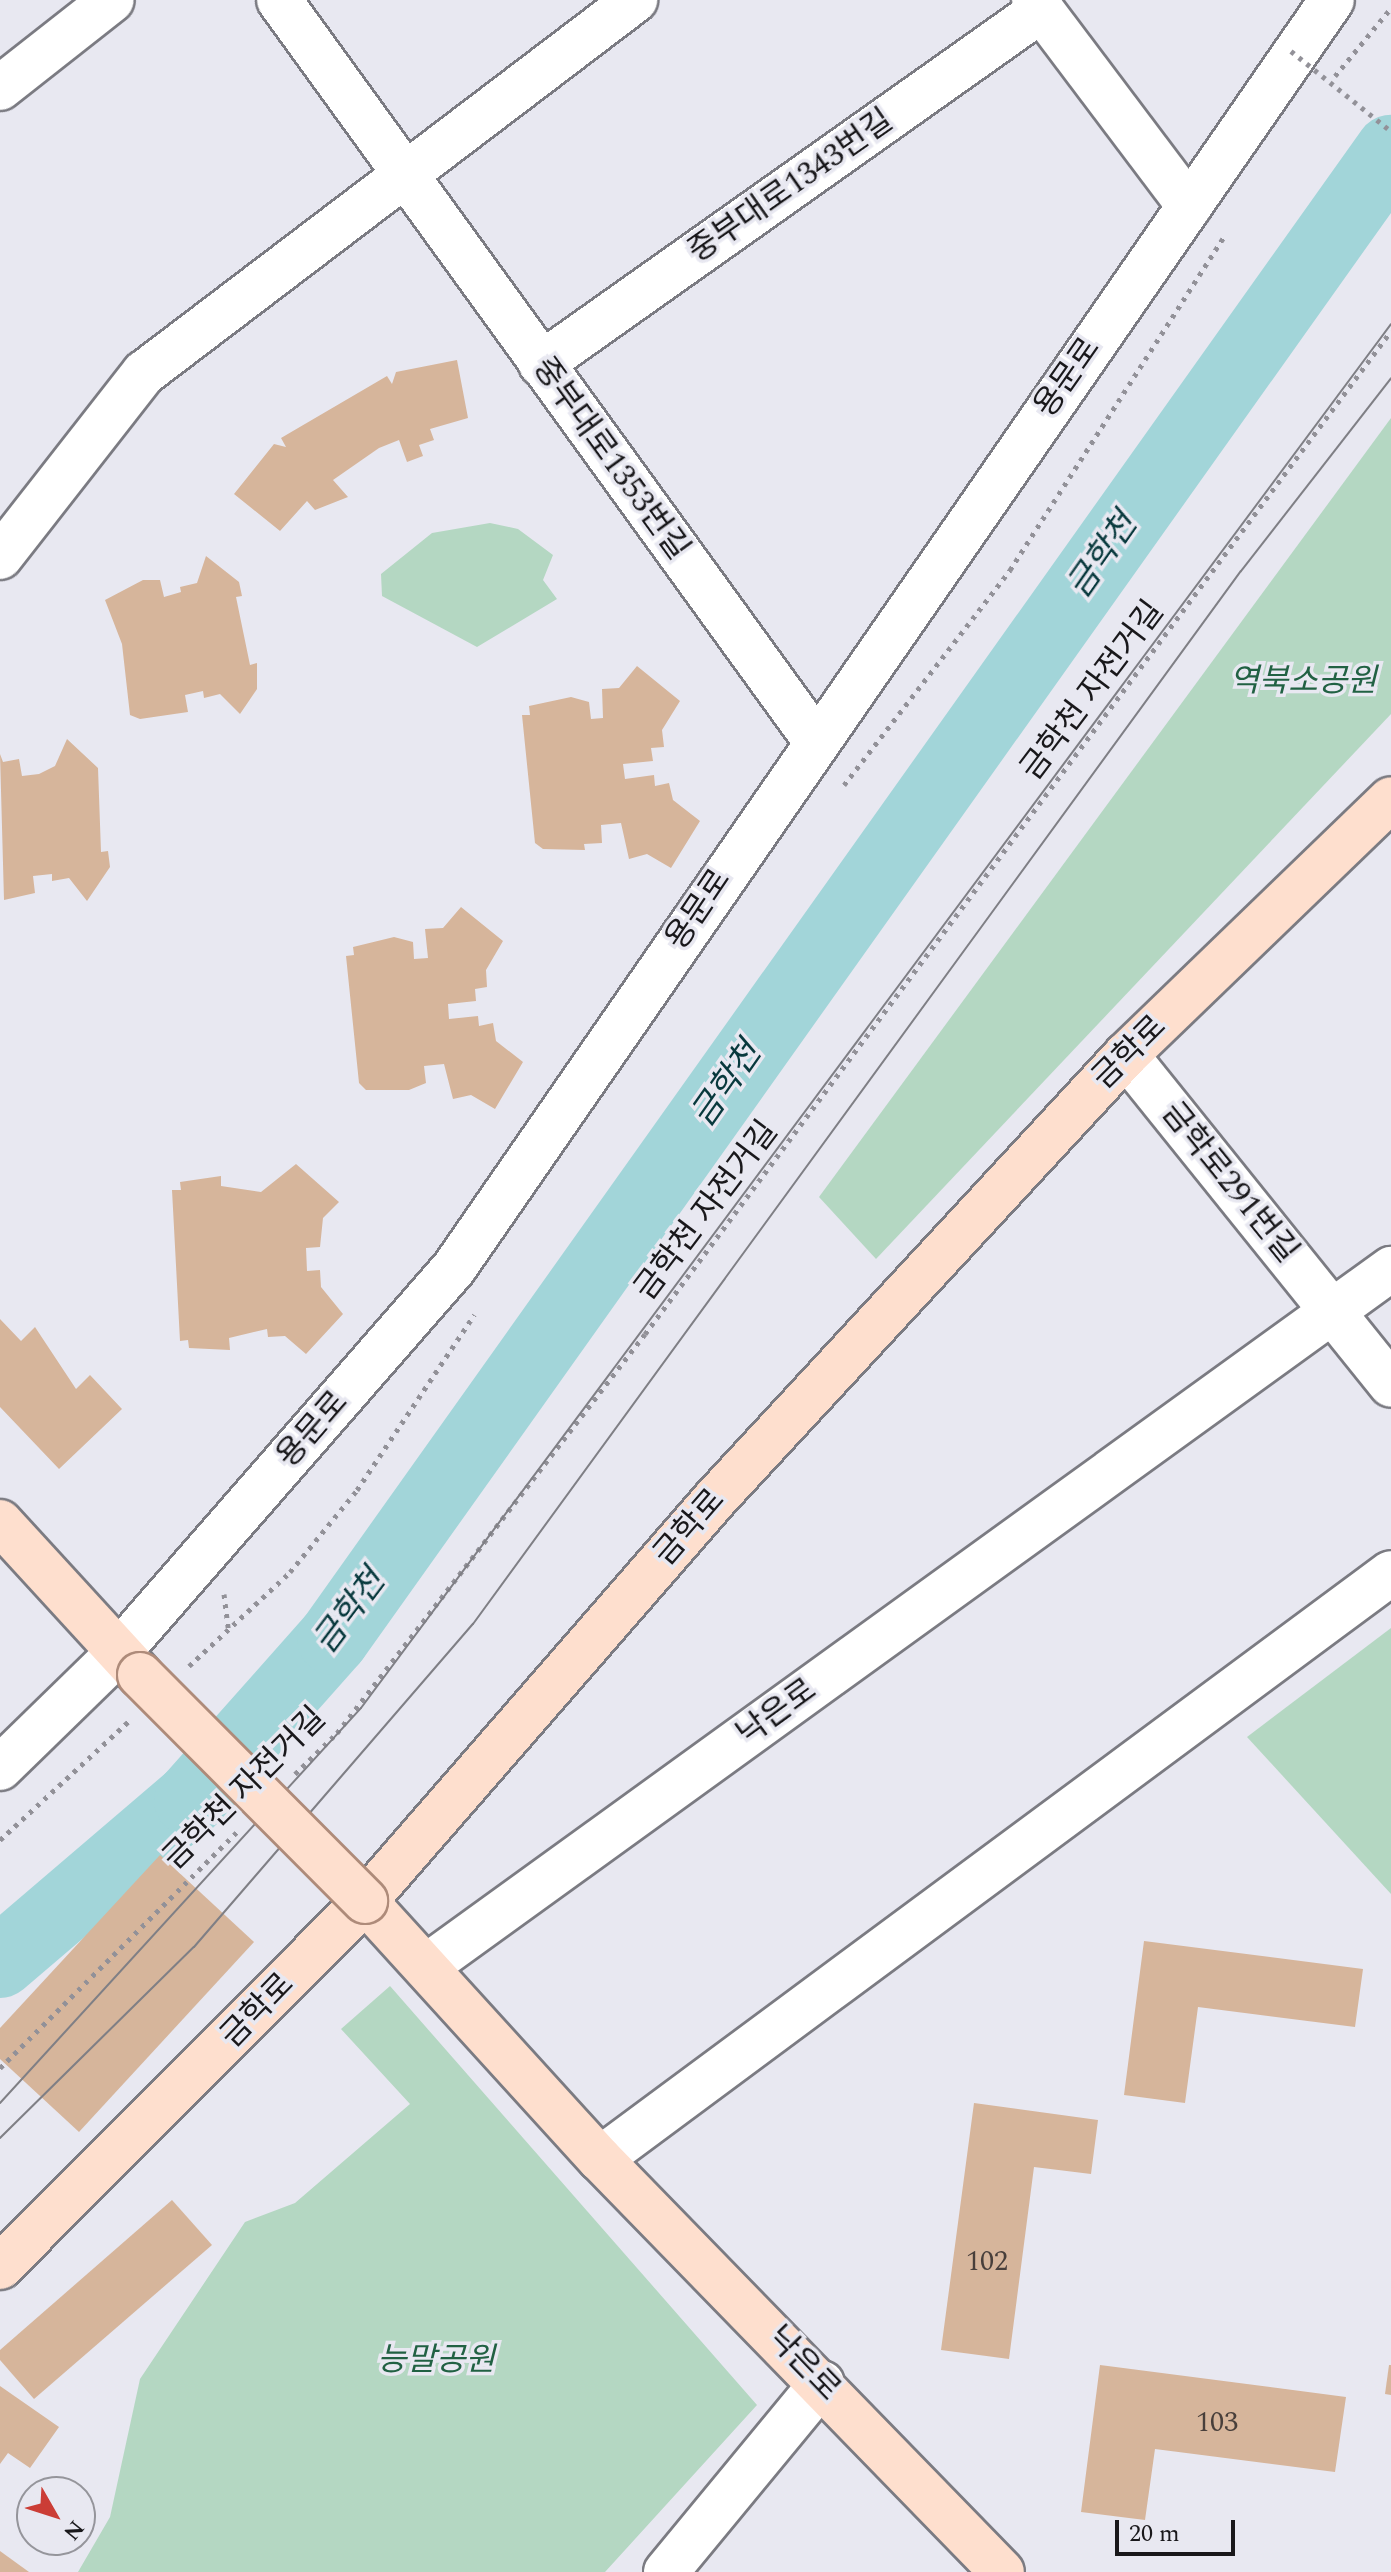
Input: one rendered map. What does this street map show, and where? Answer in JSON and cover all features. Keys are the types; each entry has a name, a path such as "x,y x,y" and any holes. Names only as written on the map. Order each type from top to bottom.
{"main road":[{"name":"금학로","path":"0,2267 365,1901 715,1499 1126,1055 1391,799"},
{"name":"낙은로","path":"0,1522 129,1664 427,1966 600,2159 822,2383 1002,2572"}],"street":[{"path":"0,88 112,0"},
{"name":"중부대로1353번길","path":"279,0 815,740"},
{"path":"0,557 144,373 405,178 635,0"},
{"name":"용문로","path":"0,1768 129,1664 454,1268 815,740 1189,206 1291,51 1332,0"},
{"name":"중부대로1343번길","path":"541,364 1038,5 1189,206"},
{"name":"금학로291번길","path":"1126,1055 1391,1385"},
{"path":"1333,1311 1391,1269"},
{"name":"낙은로","path":"427,1966 1333,1311"},
{"path":"600,2159 1391,1573"},
{"path":"666,2572 822,2383"}],"path":[{"path":"1291,51 1391,131"},
{"name":"금학천 자전거길","path":"292,1778 337,1733 645,1334 1391,331"},
{"name":"금학천 자전거길","path":"0,2068 247,1822"}],"green space":[{"name":"역북소공원","path":"1391,418 1391,714 876,1259 819,1197"},
{"path":"490,523 518,529 553,555 543,580 557,599 477,647 382,596 381,574 432,533"},
{"path":"1391,1628 1391,1894 1247,1737"},
{"name":"능말공원","path":"390,1986 757,2405 605,2572 78,2572 87,2556 96,2556 96,2541 110,2517 140,2379 245,2222 295,2203 410,2104 341,2029"}],"building":[{"path":"457,360 468,418 430,429 434,440 419,445 423,456 407,462 399,440 379,448 333,480 348,497 315,510 307,501 280,531 234,494 274,444 286,447 281,438 387,376 392,384 396,372"},
{"path":"206,556 239,582 242,596 236,597 250,665 257,663 257,689 240,714 220,694 204,698 203,691 185,695 188,712 140,719 130,715 122,644 105,600 143,580 160,580 164,597 181,592 180,587 197,583"},
{"path":"637,666 680,701 662,730 664,747 651,748 653,761 623,764 625,779 654,775 655,786 669,783 673,800 700,821 671,868 647,854 629,859 621,823 601,825 602,843 584,844 585,850 543,849 535,843 522,715 530,715 529,706 571,697 589,702 591,719 603,718 602,689 619,688"},
{"path":"67,739 98,768 101,852 108,851 110,867 87,901 69,878 52,881 52,874 33,876 35,893 4,900 0,754 3,762 19,759 22,776 39,774 55,766"},
{"path":"461,907 503,941 486,970 487,987 475,989 476,1001 448,1004 449,1019 478,1016 479,1026 493,1023 496,1041 523,1062 495,1109 471,1095 453,1099 444,1064 424,1066 426,1083 409,1090 366,1090 359,1083 346,956 354,955 353,947 394,937 413,942 414,959 428,958 425,929 443,928"},
{"path":"296,1164 339,1202 323,1218 320,1247 306,1248 307,1271 320,1270 321,1287 343,1314 306,1354 285,1336 268,1337 267,1329 229,1338 230,1350 189,1348 188,1340 180,1341 172,1190 181,1190 180,1182 221,1176 221,1186 261,1192"},
{"path":"0,1319 21,1341 35,1327 76,1389 90,1375 122,1409 59,1469 0,1407"},
{"path":"160,1855 254,1942 79,2132 0,2059 0,2028"},
{"path":"1144,1941 1363,1969 1355,2027 1198,2007 1185,2103 1124,2095"},
{"path":"974,2103 1098,2120 1091,2174 1034,2167 1009,2359 941,2350"},
{"path":"172,2200 212,2245 34,2399 0,2360 0,2350"},
{"path":"1100,2365 1346,2397 1335,2472 1155,2449 1145,2520 1081,2512"},
{"path":"1391,2365 1391,2395 1385,2394"},
{"path":"0,2386 59,2427 30,2468 8,2453 0,2464"},
{"path":"0,2551 29,2572 0,2572"}],"waterway":[{"name":"금학천","path":"0,1962 190,1800 333,1639 1391,151"}],"tram line":[{"path":"0,2103 361,1708 1391,324"},
{"path":"0,2138 194,1947 473,1624 1241,571 1391,378"}]}
